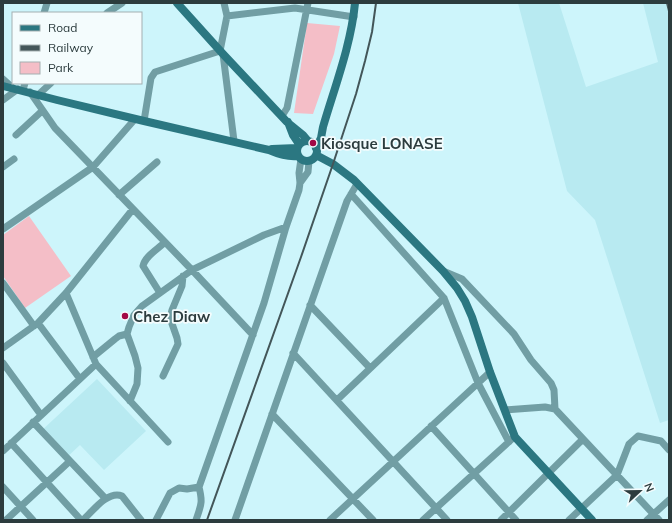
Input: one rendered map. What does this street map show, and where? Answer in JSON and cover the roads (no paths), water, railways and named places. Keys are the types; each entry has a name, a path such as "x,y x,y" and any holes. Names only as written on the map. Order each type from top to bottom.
{"main road":[{"path":"177,3 285,119 313,146 357,184 443,271 457,288 472,317 490,372 505,410 512,440 548,472 592,520"},
{"path":"3,86 25,90 135,119 234,142 269,150 301,154 313,158 314,136 323,126 349,40 354,18 355,3"},
{"path":"285,119 301,154"},
{"path":"301,154 303,142 313,146"}],"street":[{"path":"108,12 122,3"},
{"path":"224,3 227,16 222,52 234,142"},
{"path":"227,16 307,6 354,18"},
{"path":"285,119 307,6"},
{"path":"144,121 151,78 155,72 222,52"},
{"path":"3,79 12,84"},
{"path":"13,84 25,90 55,128 253,335"},
{"path":"3,100 25,90 48,84"},
{"path":"16,134 42,111"},
{"path":"3,229 93,167 135,119"},
{"path":"196,520 201,504 199,487 264,303 286,226 300,184 299,174 301,154"},
{"path":"3,167 14,158"},
{"path":"119,194 157,162"},
{"path":"235,520 347,200 357,184"},
{"path":"351,194 444,298 478,383 512,440 423,520"},
{"path":"3,348 36,325 66,293 133,209"},
{"path":"130,401 137,384 138,368 127,334 134,315 142,306 192,270 286,226"},
{"path":"160,293 143,266 143,263 165,242"},
{"path":"443,271 462,279 514,334 531,360 551,383 554,390 555,409"},
{"path":"163,376 178,344 178,338 170,318 182,286 183,276"},
{"path":"3,284 80,379"},
{"path":"66,293 96,364 168,442"},
{"path":"337,400 444,298"},
{"path":"310,305 370,368"},
{"path":"93,357 119,336 127,334"},
{"path":"293,353 447,520"},
{"path":"3,363 41,415"},
{"path":"3,451 96,364"},
{"path":"330,520 490,372"},
{"path":"505,410 545,407 555,409 659,520"},
{"path":"272,414 372,520"},
{"path":"34,422 105,498"},
{"path":"432,426 516,520"},
{"path":"569,520 617,475 629,444 638,436 661,441 669,450"},
{"path":"501,520 583,439"},
{"path":"11,443 82,520 105,498 118,495 122,496 141,520"},
{"path":"6,520 70,461"},
{"path":"3,487 33,520"},
{"path":"156,520 170,493 179,488 188,489 199,487"},
{"path":"648,520 669,500"}],"railway":[{"path":"207,520 301,257 356,94 372,32 376,3"},
{"path":"667,3 669,11"}],"place":[{"name":"Kiosque LONASE","path":"313,143"},
{"name":"Chez Diaw","path":"125,316"}]}
